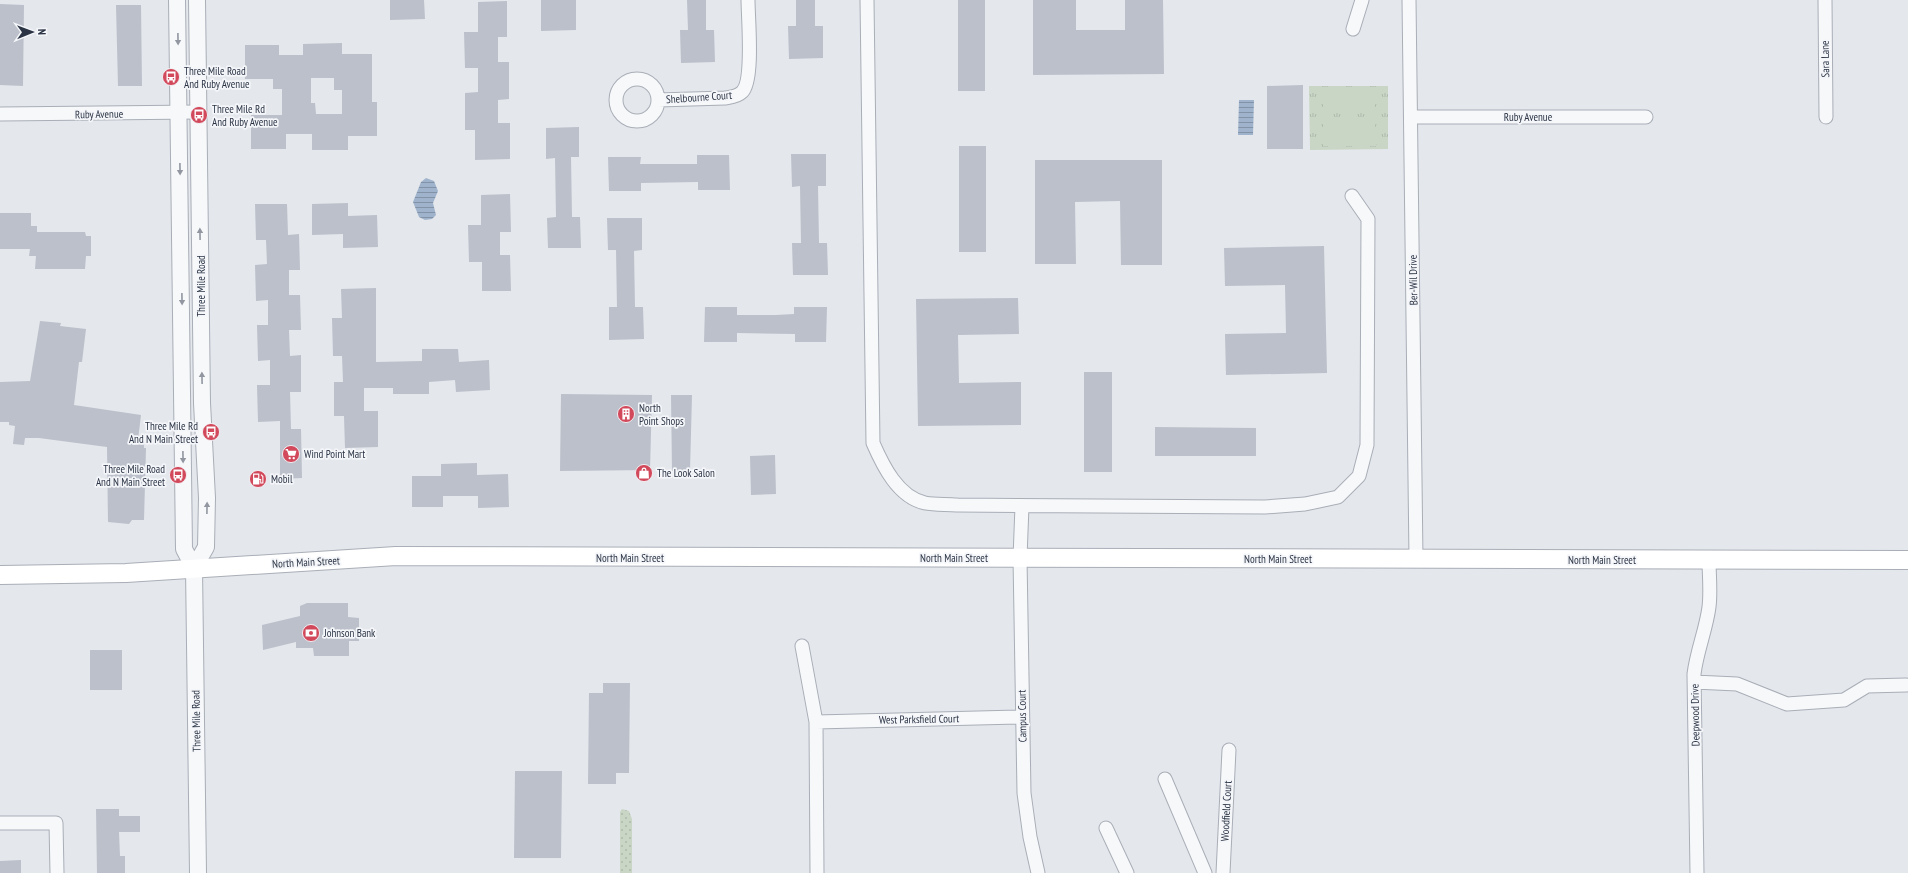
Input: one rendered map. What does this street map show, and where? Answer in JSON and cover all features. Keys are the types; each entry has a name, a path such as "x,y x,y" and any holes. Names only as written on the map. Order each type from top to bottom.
{"main road":[{"name":"North Main Street","path":"0,575 126,574 194,568 396,556 1908,560"}],"street":[{"name":"Three Mile Road","path":"177,0 184,549 194,568 198,873"},
{"name":"Three Mile Road","path":"194,568 206,547 207,498 202,403 197,0"},
{"name":"Shelbourne Court","path":"658,100 735,97 743,91 748,78 749,67 748,0"},
{"path":"867,0 873,443 883,467 902,491 924,502 957,505 1022,506 1265,507 1305,504 1338,497 1359,476 1367,445 1368,219 1352,196"},
{"path":"1353,29 1362,0"},
{"name":"Ber-Wil Drive","path":"1409,0 1416,559"},
{"name":"Sara Lane","path":"1825,0 1826,117"},
{"name":"Ruby Avenue","path":"0,114 198,112"},
{"name":"Ruby Avenue","path":"1411,117 1646,117"},
{"name":"Campus Court","path":"1022,506 1020,558 1024,793 1030,837 1038,873"},
{"name":"Deepwood Drive","path":"1697,873 1694,682 1696,654 1706,624 1709,606 1709,560"},
{"path":"802,646 816,722 817,873"},
{"path":"1694,682 1737,684 1787,704 1844,700 1867,686 1906,685"},
{"name":"West Parksfield Court","path":"816,722 1022,717"},
{"name":"Woodfield Court","path":"1223,873 1230,750"},
{"path":"1165,779 1205,873"},
{"path":"0,823 56,822 57,873"},
{"path":"1106,828 1127,873"}],"green space":[{"path":"1309,86 1388,86 1388,149 1310,150"},
{"path":"1323,89 1375,89 1375,113 1323,113"},
{"path":"1323,122 1375,122 1376,146 1324,146"},
{"path":"622,809 629,811 632,819 632,873 620,873 620,812"}],"water":[{"path":"1239,100 1254,100 1253,135 1238,135"},
{"path":"426,178 434,181 438,191 433,203 436,215 432,219 425,220 419,217 413,202 421,182"}],"building":[{"path":"390,0 424,0 425,19 390,20"},
{"path":"541,0 576,0 576,30 541,31"},
{"path":"687,0 706,0 706,30 714,30 715,62 681,63 680,30 688,30"},
{"path":"796,0 815,0 815,26 823,26 823,58 789,59 788,26 796,26"},
{"path":"958,0 985,0 985,91 958,91"},
{"path":"1033,0 1076,0 1076,30 1125,30 1125,0 1163,0 1164,74 1033,75"},
{"path":"507,1 507,37 498,37 498,62 509,62 509,99 498,100 498,123 510,123 510,159 475,160 475,130 465,130 465,93 478,92 478,68 465,68 464,32 478,32 478,2"},
{"path":"0,4 24,5 23,86 0,85"},
{"path":"116,5 141,5 142,86 118,86"},
{"path":"342,43 342,54 372,54 372,102 377,102 377,136 348,136 348,150 312,150 312,134 286,134 286,149 251,149 251,115 282,115 282,89 273,89 273,79 245,79 245,45 279,45 279,55 303,55 303,44","holes":["311,78 334,78 334,90 342,90 342,114 316,114 315,103 311,103"]},
{"path":"1303,85 1303,149 1267,149 1267,86"},
{"path":"579,127 579,157 571,157 572,217 580,217 581,248 548,248 547,218 556,217 555,158 546,159 546,128"},
{"path":"959,146 986,146 986,252 959,252"},
{"path":"791,154 826,154 826,186 818,186 819,243 827,243 828,275 793,275 792,243 801,243 800,186 792,187"},
{"path":"697,155 729,155 730,190 698,190 698,182 641,183 641,191 609,191 608,157 641,157 640,164 697,164"},
{"path":"1035,160 1162,160 1162,265 1121,265 1120,201 1075,202 1076,264 1035,264"},
{"path":"510,194 511,232 500,232 500,255 510,255 511,291 482,291 482,262 469,262 468,225 481,225 481,195"},
{"path":"348,203 348,216 377,215 378,247 343,248 343,234 312,235 312,204"},
{"path":"255,204 287,204 288,235 299,234 300,270 289,270 289,295 300,295 301,330 289,330 290,356 301,355 301,392 290,392 291,429 301,429 302,478 280,479 280,421 258,422 257,385 270,385 270,360 258,361 257,325 268,325 268,300 256,301 255,265 267,264 266,240 256,240"},
{"path":"0,213 31,213 31,226 37,226 37,232 85,232 86,236 91,236 91,256 86,256 85,269 35,269 36,256 29,256 30,249 0,249"},
{"path":"607,218 642,218 642,250 634,251 635,307 643,307 644,339 609,340 609,307 617,307 616,250 608,250"},
{"path":"1324,246 1327,373 1226,375 1225,334 1286,333 1285,285 1225,286 1224,248"},
{"path":"376,288 376,362 422,361 422,349 458,349 459,362 489,360 490,390 456,392 455,380 429,382 429,394 393,394 393,388 364,388 364,411 378,411 378,447 345,448 344,416 334,416 334,382 343,382 342,356 333,356 332,318 342,318 341,289"},
{"path":"1018,298 1019,334 958,335 959,383 1021,382 1021,425 918,426 916,299"},
{"path":"705,307 737,307 737,315 776,315 794,314 794,307 827,307 826,342 795,342 795,334 737,333 737,342 704,342"},
{"path":"40,321 61,323 60,326 86,329 82,362 79,362 74,405 141,415 138,440 144,440 144,448 146,448 144,520 132,520 129,524 108,522 107,447 39,438 25,438 24,445 13,444 15,426 9,425 9,422 0,422 0,382 30,381"},
{"path":"1084,372 1112,372 1112,472 1084,472"},
{"name":"North Point Shops","path":"561,394 652,395 650,470 560,471"},
{"path":"671,395 692,395 690,471 672,471"},
{"path":"1155,427 1256,428 1256,456 1155,456"},
{"path":"775,455 776,494 751,495 750,456"},
{"path":"477,463 477,475 508,474 509,507 478,508 478,496 443,496 443,507 412,507 412,476 441,476 441,464"},
{"name":"Johnson Bank","path":"307,603 348,603 348,617 359,618 359,641 349,641 349,656 314,656 313,648 296,648 296,642 263,650 262,625 300,616 300,606"},
{"path":"90,650 122,650 122,690 90,690"},
{"path":"603,683 630,683 629,773 616,773 616,784 588,784 589,693 603,693"},
{"path":"515,771 562,771 561,858 514,858"},
{"path":"96,809 119,809 119,816 140,816 140,832 119,832 120,856 125,856 125,873 97,873"},
{"path":"21,860 21,873 0,873 0,861"}],"place":[{"name":"Three Mile Road And Ruby Avenue","path":"171,77"},
{"name":"Three Mile Rd And Ruby Avenue","path":"199,115"},
{"name":"North Point Shops","path":"626,414"},
{"name":"Three Mile Rd And N Main Street","path":"211,432"},
{"name":"Wind Point Mart","path":"291,454"},
{"name":"The Look Salon","path":"644,473"},
{"name":"Three Mile Road And N Main Street","path":"178,475"},
{"name":"Mobil","path":"258,479"},
{"name":"Johnson Bank","path":"311,633"}]}
